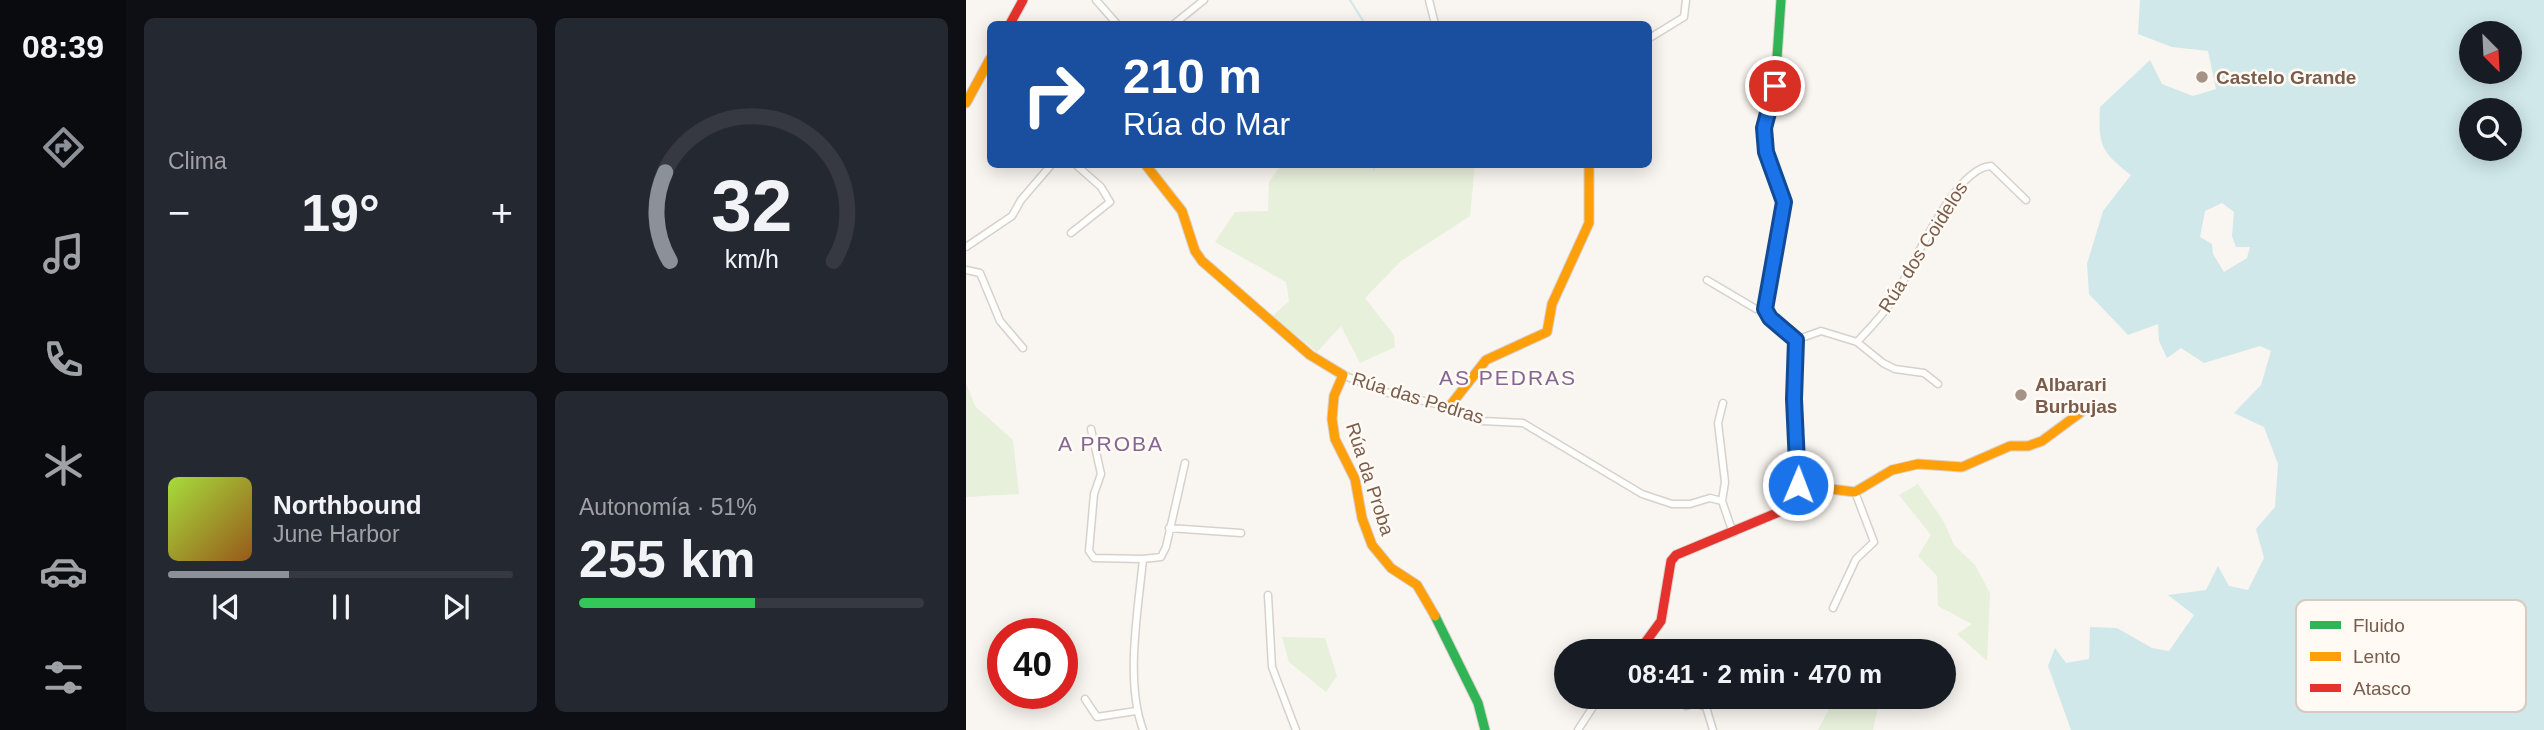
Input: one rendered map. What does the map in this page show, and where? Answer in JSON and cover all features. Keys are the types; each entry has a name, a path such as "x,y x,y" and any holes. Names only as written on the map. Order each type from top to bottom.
{"street":[{"path":"1012,21 1023,0"},
{"path":"1096,0 1114,21"},
{"path":"1178,21 1204,0"},
{"path":"1429,0 1434,21"},
{"path":"1652,37 1684,17 1686,0"},
{"path":"1781,0 1775,86 1764,128 1766,152 1784,202 1765,309 1770,318 1796,340"},
{"path":"966,103 987,64"},
{"name":"Rúa dos Coidelos","path":"1857,342 1891,302 1939,216 1967,177 1980,166 1991,166 2026,200"},
{"path":"966,247 1012,216 1021,200 1049,168"},
{"path":"1071,233 1110,202 1101,187 1080,168"},
{"path":"1148,168 1182,211 1195,251 1202,261 1310,355 1343,375"},
{"path":"1449,407 1486,360 1540,338 1547,332 1551,299 1587,230 1592,200 1589,168"},
{"path":"966,270 980,273 1000,321 1023,348"},
{"path":"1707,280 1756,309 1765,309"},
{"path":"1796,340 1821,331 1857,342 1883,363 1895,369 1924,373 1938,384"},
{"path":"1651,639 1666,607 1671,561 1681,552 1733,533 1787,506 1795,496 1798,485 1794,399 1796,340"},
{"name":"Rúa das Pedras","path":"1343,375 1385,392 1449,407 1482,421 1523,423 1642,494 1672,504 1690,504 1710,498 1722,501"},
{"name":"Rúa da Proba","path":"1343,375 1334,396 1332,419 1335,439 1355,480 1362,518 1372,545 1391,568 1417,585 1453,648 1478,703 1485,730"},
{"path":"1723,403 1718,423 1726,482 1722,501 1733,533"},
{"path":"1798,485 1855,492 1892,470 1918,464 1962,467 2010,446 2035,444 2084,410"},
{"path":"1091,429 1101,474 1094,494 1089,551 1094,558 1161,557 1185,463"},
{"path":"1833,608 1856,559 1874,542 1855,492"},
{"path":"1169,527 1241,533"},
{"path":"1143,559 1136,633 1136,711 1143,730"},
{"path":"1268,595 1272,667 1296,730"},
{"path":"1086,699 1097,717 1136,711"},
{"path":"1578,730 1592,709"},
{"path":"1707,709 1713,730"}],"green space":[{"path":"1279,168 1475,168 1470,216 1401,261 1365,298 1394,335 1395,347 1360,363 1341,326 1317,352 1273,316 1289,301 1286,282 1215,242 1235,212 1268,211 1269,182"},
{"path":"966,383 975,406 1013,440 1019,494 966,497"},
{"path":"1918,484 1944,522 1954,545 1975,565 1990,593 1987,661 1957,634 1972,624 1938,606 1937,576 1918,556 1931,535 1899,495"},
{"path":"1282,637 1325,638 1337,676 1326,692 1289,662"},
{"path":"1829,709 1877,709 1873,730 1818,730"}],"water":[{"path":"2140,0 2544,0 2544,730 2071,730 2048,666 2055,648 2066,663 2089,659 2090,627 2117,628 2152,648 2169,651 2194,615 2168,595 2206,590 2218,566 2229,586 2248,590 2264,558 2256,529 2275,507 2278,464 2264,427 2234,413 2261,385 2271,351 2260,346 2204,363 2181,348 2167,358 2159,341 2158,324 2128,335 2089,294 2087,264 2103,211 2131,175 2113,160 2104,147 2100,130 2100,107 2150,60 2162,84 2193,96 2216,89 2208,51 2172,47 2138,34","holes":["2222,203 2234,212 2232,236 2236,247 2250,247 2247,258 2224,272 2213,254 2212,244 2200,237 2205,211"]}],"waterway":[{"path":"1350,0 1363,21"}],"traffic: fast":[{"path":"1781,0 1775,86 1764,128 1766,152 1785,202 1765,309 1770,318 1796,340 1794,399"},
{"path":"1435,616 1478,703 1485,730"}],"traffic: slow":[{"path":"966,103 987,64"},
{"path":"1148,168 1182,211 1195,251 1202,261 1310,355 1343,375 1334,396 1332,419 1335,439 1355,479 1362,518 1372,545 1391,568 1417,585 1435,616"},
{"path":"1449,407 1486,360 1547,332 1552,304 1589,223 1589,168"},
{"path":"1798,485 1855,492 1892,470 1918,464 1962,467 2010,446 2028,446 2042,441 2084,410"}],"traffic: jam":[{"path":"1012,21 1023,0"},
{"path":"1648,639 1661,621 1671,561 1676,555 1779,512 1792,501 1798,485 1794,399"}],"place":[{"name":"Castelo Grande","path":"2202,77"},
{"name":"Albarari Burbujas","path":"2021,395"}],"district":[{"name":"AS PEDRAS","path":"1508,377"},
{"name":"A PROBA","path":"1111,443"}],"route":[{"path":"1775,86 1764,128 1766,152 1784,202 1783,223 1768,281 1765,309 1770,318 1796,340 1794,399 1798,434 1798,485"}]}
